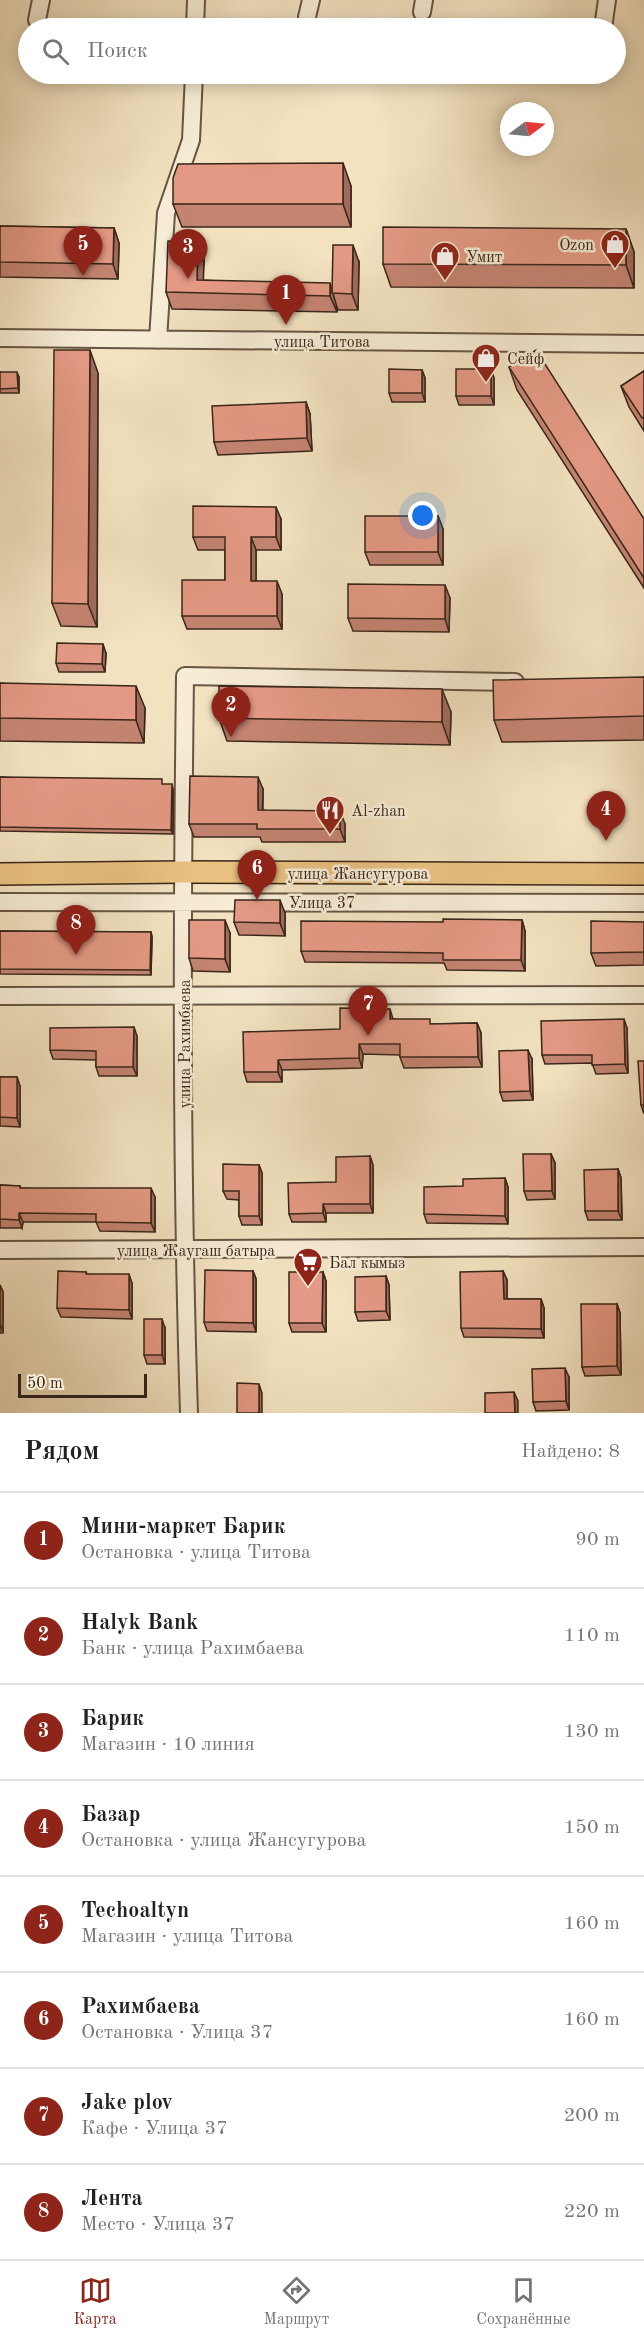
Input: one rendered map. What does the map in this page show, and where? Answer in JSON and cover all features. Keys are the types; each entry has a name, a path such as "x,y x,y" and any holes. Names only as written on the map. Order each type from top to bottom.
{"main road":[{"name":"улица Жансугурова","path":"0,874 183,872 644,874"}],"street":[{"path":"38,18 41,0"},
{"path":"195,18 196,0"},
{"path":"307,17 310,0"},
{"path":"605,18 608,0"},
{"path":"158,340 166,213 190,140 193,84"},
{"name":"улица Титова","path":"0,338 644,344"},
{"name":"улица Рахимбаева","path":"189,1413 184,1250 185,676 533,682"},
{"name":"Улица 37","path":"0,902 644,903"},
{"path":"0,996 183,998 644,995"},
{"name":"улица Жаугаш батыра","path":"0,1250 644,1246"}],"building":[{"path":"343,163 343,204 173,204 173,178 178,164"},
{"path":"0,226 114,228 113,264 0,262"},
{"path":"383,227 626,229 626,265 383,264"},
{"path":"168,241 198,242 197,280 330,283 330,296 166,292"},
{"path":"333,245 353,245 352,294 332,293"},
{"path":"54,350 90,350 88,604 52,603"},
{"path":"536,350 644,519 644,578 509,367"},
{"path":"389,369 422,370 422,393 389,393"},
{"path":"456,369 491,369 491,396 456,396"},
{"path":"644,371 644,417 642,418 621,386"},
{"path":"0,372 17,372 18,388 0,389"},
{"path":"306,402 307,438 214,442 212,406"},
{"path":"193,506 276,507 276,537 251,537 251,581 277,581 277,616 182,616 182,580 225,580 225,537 193,537"},
{"path":"365,516 438,516 438,552 365,552"},
{"path":"348,584 445,585 445,619 348,618"},
{"path":"57,643 103,644 102,664 56,663"},
{"path":"644,677 644,716 494,720 493,680"},
{"path":"0,683 136,686 136,720 0,718"},
{"path":"219,686 442,689 442,722 219,718"},
{"path":"190,776 258,777 258,810 340,811 340,829 257,829 257,824 189,824"},
{"path":"0,777 162,779 162,784 172,784 171,830 0,827"},
{"path":"235,900 280,900 280,923 234,922"},
{"path":"443,919 522,920 521,960 443,960 443,953 301,951 301,921 443,922"},
{"path":"189,920 225,920 225,959 189,958"},
{"path":"591,921 644,922 644,952 591,953"},
{"path":"0,931 151,932 150,970 0,969"},
{"path":"340,1008 390,1009 390,1019 430,1019 430,1024 477,1023 478,1057 400,1057 400,1044 359,1044 359,1058 278,1060 278,1072 244,1072 243,1032 340,1029"},
{"path":"624,1019 625,1064 592,1065 592,1055 542,1055 541,1021"},
{"path":"134,1027 133,1067 96,1067 96,1051 50,1050 50,1028"},
{"path":"528,1050 530,1091 500,1092 499,1051"},
{"path":"638,1061 644,1061 644,1105 641,1105"},
{"path":"0,1077 17,1077 17,1118 0,1117"},
{"path":"523,1154 551,1154 552,1191 524,1191"},
{"path":"370,1156 370,1204 323,1204 323,1213 289,1214 288,1183 336,1182 336,1157"},
{"path":"223,1164 259,1165 259,1216 239,1216 239,1191 223,1191"},
{"path":"618,1169 618,1211 585,1211 584,1170"},
{"path":"505,1178 505,1216 424,1214 424,1187 463,1186 463,1179"},
{"path":"0,1185 20,1186 20,1188 151,1188 151,1223 96,1222 96,1214 19,1213 19,1220 0,1219"},
{"path":"205,1270 253,1271 253,1323 204,1322"},
{"path":"58,1271 86,1272 86,1274 129,1274 129,1310 57,1308"},
{"path":"503,1271 504,1299 541,1299 541,1329 461,1328 460,1272"},
{"path":"289,1272 323,1272 322,1323 289,1323"},
{"path":"386,1276 386,1311 355,1312 355,1277"},
{"path":"581,1304 617,1304 617,1366 582,1367"},
{"path":"144,1319 162,1319 162,1355 144,1355"},
{"path":"565,1368 566,1401 533,1402 532,1369"},
{"path":"237,1383 259,1384 259,1413 237,1413"},
{"path":"514,1392 515,1413 485,1413 485,1393"}],"place":[{"name":"Ozon","path":"615,270"},
{"name":"Techoaltyn","path":"83,276"},
{"name":"Барик","path":"188,279"},
{"name":"Умит","path":"445,282"},
{"name":"Мини-маркет Барик","path":"286,325"},
{"name":"Сейф","path":"486,384"},
{"name":"Halyk Bank","path":"231,737"},
{"name":"Al-zhan","path":"330,836"},
{"name":"Базар","path":"606,841"},
{"name":"Рахимбаева","path":"257,900"},
{"name":"Лента","path":"76,955"},
{"name":"Jake plov","path":"368,1036"},
{"name":"Бал кымыз","path":"308,1288"}]}
